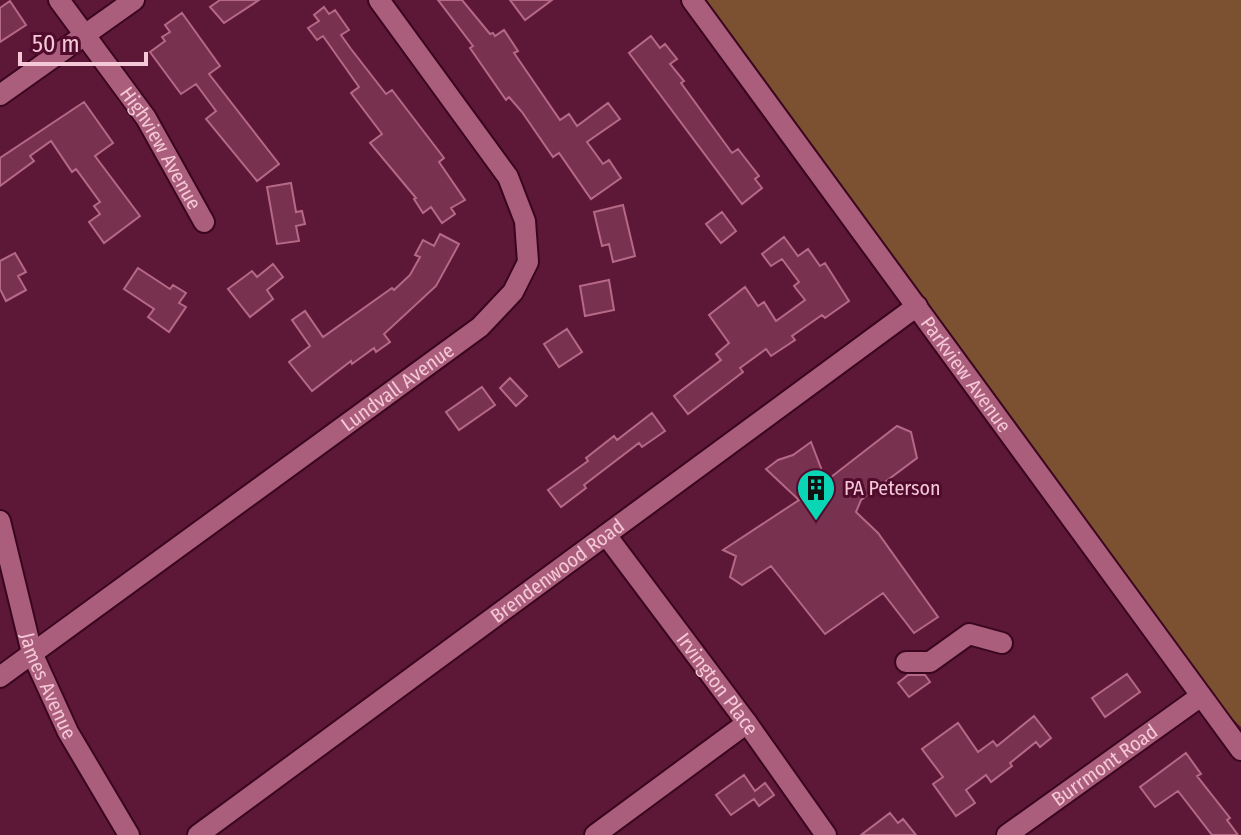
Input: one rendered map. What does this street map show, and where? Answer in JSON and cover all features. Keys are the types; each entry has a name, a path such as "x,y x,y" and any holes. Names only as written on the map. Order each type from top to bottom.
{"street":[{"name":"Highview Avenue","path":"59,0 146,118 204,222"},
{"path":"0,95 134,0"},
{"name":"Lundvall Avenue","path":"0,677 480,327 513,292 528,262 525,221 508,177 379,0"},
{"name":"Parkview Avenue","path":"692,0 1241,750"},
{"name":"Brendenwood Road","path":"198,835 917,306"},
{"name":"James Avenue","path":"0,521 32,653 68,732 129,835"},
{"name":"Irvington Place","path":"606,535 747,723 826,835"},
{"path":"906,662 930,662 969,634 1002,643"},
{"name":"Burrmont Road","path":"1007,835 1201,696"},
{"path":"595,835 747,723"}],"shaded area":[{"path":"698,0 1241,0 1241,727 1205,692 949,332"}],"building":[{"path":"220,0 259,0 224,23 210,7"},
{"path":"438,0 462,0 490,34 495,36 504,30 518,51 514,53 560,120 569,114 577,126 608,103 620,119 587,142 603,164 609,160 621,178 591,199 559,153 553,157 522,112 509,97 506,100 470,48 473,46"},
{"path":"510,0 552,0 525,20"},
{"path":"10,1 26,25 0,42 0,8"},
{"path":"324,7 329,14 335,10 349,30 341,35 351,49 386,94 392,90 444,158 439,162 465,200 451,208 455,214 442,223 431,207 423,213 416,198 370,143 382,134 351,93 359,87 323,36 317,40 308,28 319,21 314,15"},
{"path":"182,13 220,66 209,74 279,164 257,181 206,119 216,111 196,84 181,94 150,52 165,41 162,37 170,32 165,25"},
{"path":"651,36 660,48 665,44 677,59 670,64 684,81 681,83 732,153 738,149 759,176 755,179 762,188 742,204 629,53"},
{"path":"84,102 113,143 95,156 140,216 104,243 89,222 100,214 94,206 100,202 76,169 72,172 51,141 30,156 34,161 0,186 0,158"},
{"path":"291,183 296,212 302,211 305,224 296,226 299,241 277,244 267,187"},
{"path":"623,205 635,256 613,262 609,244 602,246 594,212"},
{"path":"722,212 736,231 721,243 706,224"},
{"path":"440,234 459,244 436,286 384,334 390,342 376,352 374,348 352,364 351,361 312,391 289,362 310,346 292,320 305,311 323,337 392,288 394,290 410,275 420,257 415,255 423,240 434,246"},
{"path":"784,237 798,256 808,249 820,266 825,263 849,301 792,336 795,340 771,356 766,349 740,368 743,372 688,414 674,396 721,360 716,354 729,343 709,315 745,287 758,306 764,302 776,321 805,300 794,286 799,282 782,259 771,266 762,254"},
{"path":"15,253 26,272 18,276 26,290 6,301 0,289 0,261"},
{"path":"273,264 283,277 267,290 273,299 250,317 228,289 252,271 257,277"},
{"path":"138,268 170,289 173,285 186,293 179,303 186,307 169,332 148,317 154,309 124,289"},
{"path":"609,280 614,310 585,316 580,286"},
{"path":"567,329 582,352 559,367 544,344"},
{"path":"510,378 527,396 516,406 500,388"},
{"path":"482,387 495,405 459,430 446,412"},
{"path":"652,413 665,431 642,447 639,443 584,485 586,488 561,507 548,490 588,461 586,458 614,436 617,440"},
{"name":"PA Peterson","path":"897,426 911,432 917,458 861,500 856,512 878,533 938,617 914,633 883,593 825,634 771,566 742,585 730,577 736,556 723,550 799,500 766,469 811,442 826,481"},
{"path":"1127,674 1140,692 1105,717 1092,698"},
{"path":"908,675 925,675 930,682 909,697 898,683"},
{"path":"1034,716 1051,738 1040,747 1036,742 991,782 986,775 966,790 975,803 956,816 933,784 943,777 922,749 958,723 978,752 993,741 997,746"},
{"path":"1186,753 1201,774 1197,776 1230,818 1227,820 1238,835 1212,835 1178,791 1155,807 1140,787"},
{"path":"744,775 755,791 765,783 774,795 759,806 754,799 731,815 716,795"},
{"path":"890,813 898,823 903,819 916,835 861,835"}],"place":[{"name":"PA Peterson","path":"816,522"}]}
